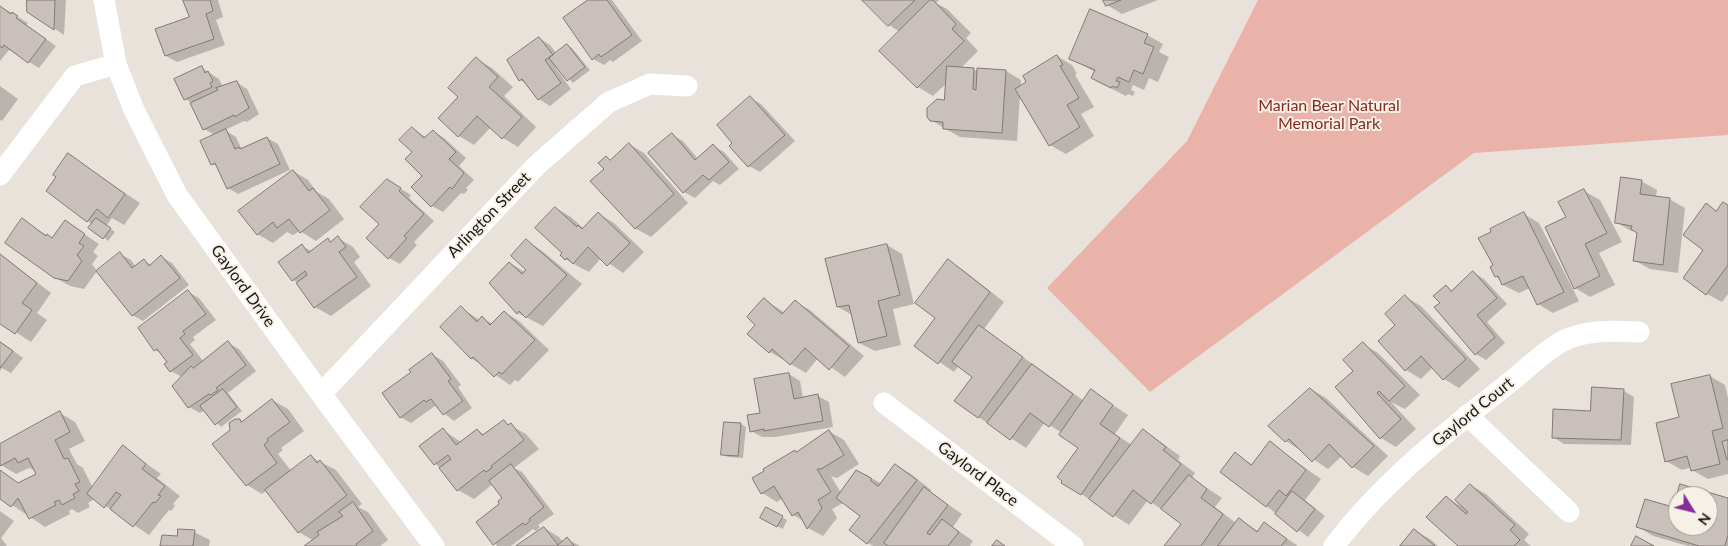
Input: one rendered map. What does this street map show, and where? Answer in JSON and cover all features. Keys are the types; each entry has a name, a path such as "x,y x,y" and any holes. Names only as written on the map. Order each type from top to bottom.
{"street":[{"name":"Gaylord Drive","path":"104,0 116,64 134,110 177,195 320,394 434,546"},
{"path":"0,175 75,76 116,64"},
{"name":"Arlington Street","path":"320,394 537,165 608,102 650,84 687,86"},
{"name":"Gaylord Court","path":"1334,546 1352,523 1406,467 1467,415 1562,342 1600,330 1639,332"},
{"name":"Gaylord Place","path":"884,403 1073,546"},
{"path":"1467,415 1569,512"}],"green space":[{"name":"Marian Bear Natural Memorial Park","path":"1258,0 1728,0 1728,135 1474,153 1150,392 1047,288 1187,141"}],"building":[{"path":"27,0 55,0 54,30 27,12"},
{"path":"183,0 210,0 213,11 206,14 214,39 165,56 155,29 189,17"},
{"path":"588,0 607,0 632,35 601,57 599,54 592,60 563,18"},
{"path":"862,0 915,0 888,26"},
{"path":"930,0 933,0 956,24 952,29 964,41 917,88 879,51"},
{"path":"1103,0 1121,0 1106,6"},
{"path":"0,6 11,14 12,12 18,16 16,18 46,39 28,63 4,45 2,48 0,46"},
{"path":"1090,9 1148,34 1144,43 1154,47 1143,74 1134,70 1129,82 1118,77 1116,81 1120,82 1117,88 1112,86 1111,88 1091,78 1095,70 1069,59"},
{"path":"539,37 553,55 545,60 561,83 538,100 522,79 519,81 507,60"},
{"path":"567,44 585,67 567,81 549,58"},
{"path":"1057,55 1063,65 1060,66 1079,98 1067,105 1080,127 1049,146 1015,89 1026,82 1023,76"},
{"path":"476,57 498,77 489,87 522,117 502,139 477,116 458,137 438,118 458,97 448,88"},
{"path":"202,66 205,73 208,71 213,81 210,83 212,87 184,100 174,79"},
{"path":"947,66 974,68 973,89 976,90 977,68 1006,70 1002,133 943,129 943,122 930,121 927,117 927,108 937,99 944,100"},
{"path":"237,81 249,108 235,117 234,115 203,130 190,103 218,90 216,88"},
{"path":"750,96 785,135 748,167 729,146 732,143 717,125"},
{"path":"412,127 424,138 433,130 456,152 449,159 464,173 452,189 450,187 431,207 411,187 422,176 405,159 412,152 399,140"},
{"path":"226,129 235,149 239,147 240,149 267,137 280,164 227,189 215,163 211,165 200,141"},
{"path":"672,133 695,160 713,144 729,162 709,180 703,175 683,193 648,153"},
{"path":"629,143 674,194 635,229 590,181 604,169 598,163 606,156 610,160"},
{"path":"68,153 125,194 108,218 97,209 87,222 46,191 56,177 53,175"},
{"path":"293,170 309,191 313,188 330,210 300,233 289,219 277,228 273,222 257,235 238,211"},
{"path":"1621,177 1642,180 1640,194 1670,198 1663,265 1633,261 1637,233 1631,229 1632,226 1615,223"},
{"path":"387,179 401,188 399,191 424,214 404,236 407,238 388,259 366,238 379,224 360,207"},
{"path":"1584,189 1607,233 1585,244 1600,276 1574,289 1545,227 1566,217 1558,202"},
{"path":"1723,202 1728,205 1728,265 1706,295 1683,278 1703,250 1683,235 1706,203 1716,211"},
{"path":"555,207 577,227 578,225 582,229 598,212 630,243 607,266 588,247 573,264 567,258 565,260 560,255 562,253 535,228"},
{"path":"1524,212 1564,292 1537,305 1523,276 1502,285 1498,276 1495,277 1490,267 1493,265 1478,238 1491,232 1490,229"},
{"path":"22,218 46,236 47,234 52,238 65,220 85,234 79,243 84,246 77,255 82,261 68,281 54,278 5,243"},
{"path":"96,218 111,228 103,239 88,228"},
{"path":"338,236 346,247 339,252 357,277 314,308 296,283 307,275 305,271 292,281 278,262 302,244 308,253 328,238 330,242"},
{"path":"526,239 567,275 526,318 519,311 517,314 489,283 509,262 522,274 526,270 511,256"},
{"path":"887,244 900,295 878,301 887,336 858,343 849,305 837,307 825,259"},
{"path":"120,252 132,268 144,259 149,266 161,255 180,278 132,316 96,271"},
{"path":"0,254 37,283 22,303 32,310 15,334 0,324"},
{"path":"948,259 990,292 938,364 914,346 935,318 915,303"},
{"path":"1473,271 1497,298 1477,315 1495,337 1475,355 1434,307 1440,303 1433,296 1446,285 1451,291"},
{"path":"188,290 206,314 183,331 185,334 180,338 193,355 170,372 164,364 167,362 157,349 154,351 138,328"},
{"path":"1405,295 1466,359 1443,380 1421,356 1405,371 1378,341 1395,325 1385,314"},
{"path":"764,298 782,314 795,300 849,346 829,370 805,348 790,365 772,349 769,353 747,334 755,325 747,317"},
{"path":"461,306 477,322 482,316 490,325 504,311 535,340 502,374 499,372 494,377 473,357 471,359 440,327"},
{"path":"979,325 1023,357 978,418 954,401 972,377 952,362"},
{"path":"228,341 246,365 216,388 218,390 188,408 172,386 191,366 193,368"},
{"path":"0,342 13,351 0,368"},
{"path":"1363,342 1405,386 1389,401 1379,391 1377,393 1401,419 1380,439 1335,387 1353,371 1343,360"},
{"path":"432,353 451,379 448,381 463,401 443,415 431,399 426,402 424,400 400,418 382,393 411,372 409,370"},
{"path":"1032,364 1073,394 1049,427 1030,413 1010,440 987,423"},
{"path":"789,373 794,399 818,394 823,421 750,432 747,415 760,413 754,379"},
{"path":"1710,375 1723,428 1712,431 1720,464 1691,471 1687,456 1665,462 1656,423 1679,417 1671,384"},
{"path":"1592,387 1624,389 1621,440 1552,438 1553,409 1590,411"},
{"path":"1310,388 1374,446 1352,468 1329,444 1312,462 1289,439 1285,442 1268,426"},
{"path":"223,389 237,407 215,425 200,406"},
{"path":"1091,389 1113,405 1100,424 1120,438 1081,495 1061,483 1062,481 1057,477 1078,448 1059,435"},
{"path":"272,399 290,422 267,439 268,441 264,445 277,463 246,486 212,444 230,430 229,423 235,419 240,419 241,422"},
{"path":"60,411 70,432 55,440 64,459 68,458 80,482 75,484 79,491 73,494 75,498 62,505 59,500 54,502 56,505 29,519 18,498 11,507 0,499 0,470 18,483 36,474 28,458 18,463 15,458 0,466 0,444"},
{"path":"504,420 508,425 511,423 524,440 491,466 492,468 486,472 484,470 457,491 439,468 451,459 448,455 434,465 419,446 443,428 456,445 477,429 482,435"},
{"path":"724,422 741,423 738,456 721,455"},
{"path":"1143,429 1166,447 1163,450 1181,464 1151,504 1133,490 1113,517 1089,499"},
{"path":"829,430 844,455 821,469 817,469 831,492 818,500 822,508 807,529 798,512 792,516 774,486 761,494 752,478 764,471 763,469 795,450 796,452"},
{"path":"1728,440 1728,459 1727,460 1722,442"},
{"path":"1270,441 1306,470 1286,496 1279,490 1266,507 1220,472 1235,452 1251,465"},
{"path":"123,445 146,464 142,469 165,486 158,495 161,496 155,503 153,502 133,527 110,509 121,495 116,492 104,508 87,494"},
{"path":"311,455 317,463 320,460 347,495 298,533 265,490"},
{"path":"511,464 544,507 529,519 530,521 525,525 523,523 493,545 476,522 499,504 498,501 502,498 489,481"},
{"path":"895,464 917,480 867,544 849,530 860,516 836,498 856,470 871,478 871,481 878,486"},
{"path":"1189,475 1207,489 1201,498 1223,514 1201,546 1164,546 1181,524 1161,509"},
{"path":"1470,484 1515,525 1510,530 1520,540 1514,546 1458,546 1426,517 1446,496 1466,514 1468,512 1455,500"},
{"path":"924,487 948,505 927,533 930,535 942,519 959,532 948,546 888,546 884,543"},
{"path":"1292,491 1315,509 1297,532 1275,514"},
{"path":"1718,495 1728,498 1728,535 1725,546 1699,546 1636,527 1645,499 1668,506 1668,536 1718,536"},
{"path":"353,502 373,531 356,544 357,546 304,546 319,535 317,532 343,516 339,512"},
{"path":"766,507 783,516 777,527 760,518"},
{"path":"1239,518 1257,532 1264,522 1287,539 1281,546 1218,546"},
{"path":"544,527 558,545 567,537 574,546 516,546"},
{"path":"178,529 195,530 193,546 160,546 162,535 177,536"},
{"path":"1414,529 1435,546 1400,546"},
{"path":"1636,536 1654,546 1631,546"},
{"path":"997,540 1005,546 992,546"}]}
